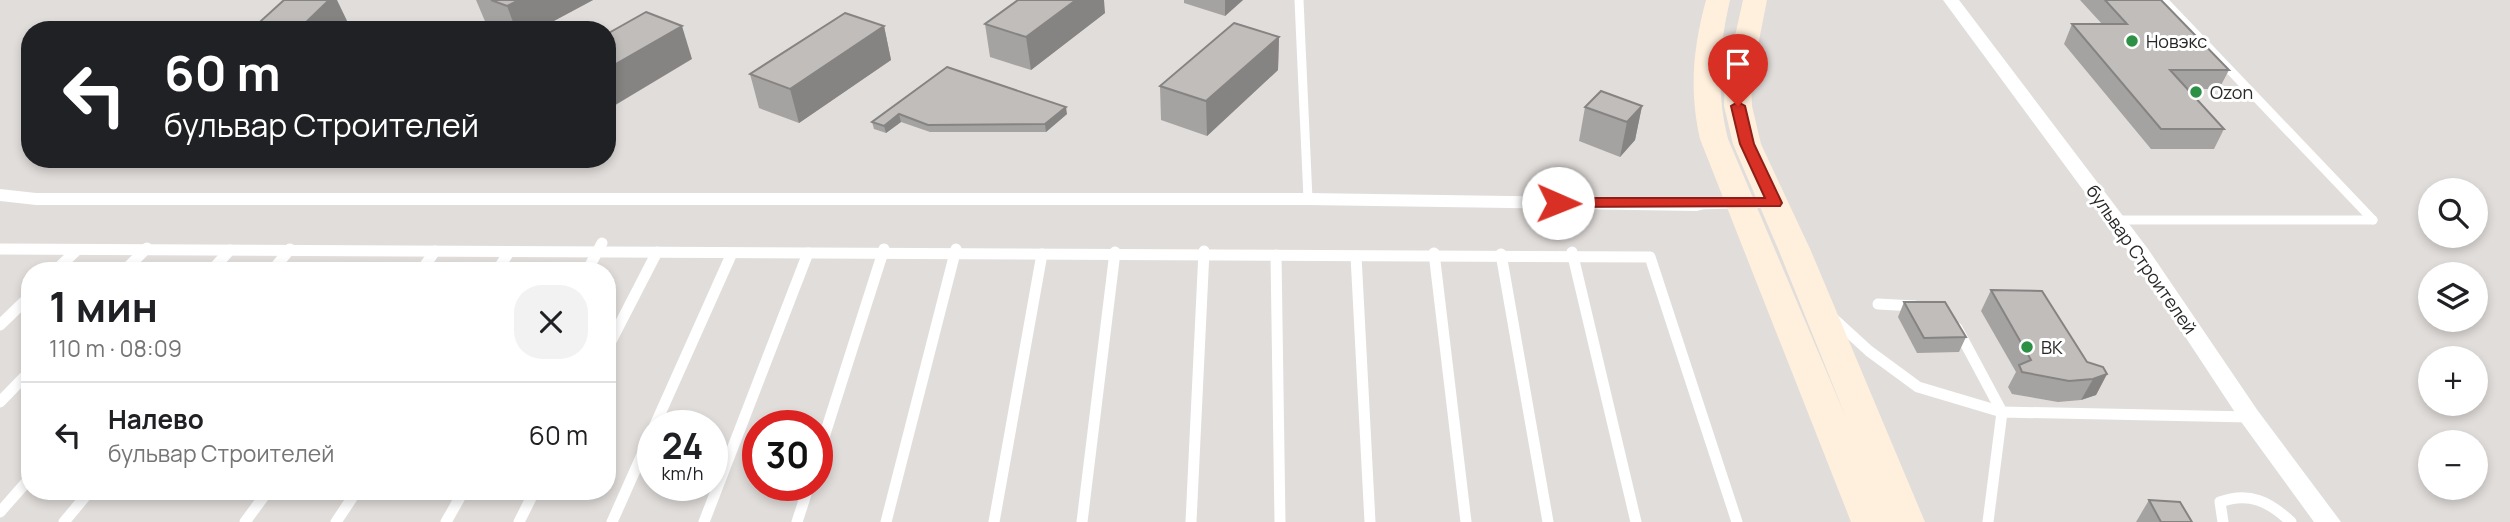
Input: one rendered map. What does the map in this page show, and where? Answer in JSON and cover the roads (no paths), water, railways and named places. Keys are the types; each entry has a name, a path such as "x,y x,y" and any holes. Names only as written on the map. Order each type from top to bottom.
{"main road":[{"path":"1718,0 1703,78 1705,103 1714,139 1740,204 1769,260 1870,522"},
{"path":"1755,0 1738,81 1738,106 1747,144 1774,203 1807,295 1906,522"}],"street":[{"name":"бульвар Строителей","path":"1951,0 2116,220 2250,417 2328,522"},
{"path":"0,195 36,199 1308,199 1697,205"}],"lane":[{"path":"1299,0 1308,199"},
{"path":"2116,220 2372,220 2163,0"},
{"path":"1697,205 1774,203"},
{"path":"280,262 292,247"},
{"path":"0,258 5,249 230,250 292,247 509,252 600,248 732,253 956,251 1356,256 1572,253 1650,257 1737,522"},
{"path":"592,262 600,248"},
{"path":"133,262 146,249"},
{"path":"64,262 76,250"},
{"path":"219,262 230,250"},
{"path":"427,262 435,251"},
{"path":"833,410 883,251"},
{"path":"886,522 956,251"},
{"path":"502,262 509,252"},
{"path":"616,332 657,252"},
{"path":"662,410 732,253"},
{"path":"704,522 808,253"},
{"path":"1082,522 1114,253"},
{"path":"1191,522 1204,253"},
{"path":"1572,253 1636,522"},
{"path":"994,522 1042,254"},
{"path":"1434,254 1466,522"},
{"path":"1276,255 1280,522"},
{"path":"1501,255 1548,522"},
{"path":"1356,256 1370,522"},
{"path":"1807,295 1869,351 1917,387 2002,412 2250,417"},
{"path":"1878,304 1926,306"},
{"path":"0,325 21,305"},
{"path":"1953,319 2002,412 1989,522"},
{"path":"0,402 21,380"},
{"path":"612,522 637,466"},
{"path":"0,512 21,488"},
{"path":"2223,522 2220,502 2241,494 2270,503 2291,522"},
{"path":"64,522 82,500"},
{"path":"245,522 261,500"},
{"path":"336,522 351,500"},
{"path":"446,522 458,500"},
{"path":"519,522 530,500"},
{"path":"797,522 804,501"}],"place":[{"name":"Новэкс","path":"2132,41"},
{"name":"Ozon","path":"2196,92"},
{"name":"ВК","path":"2027,347"}]}
